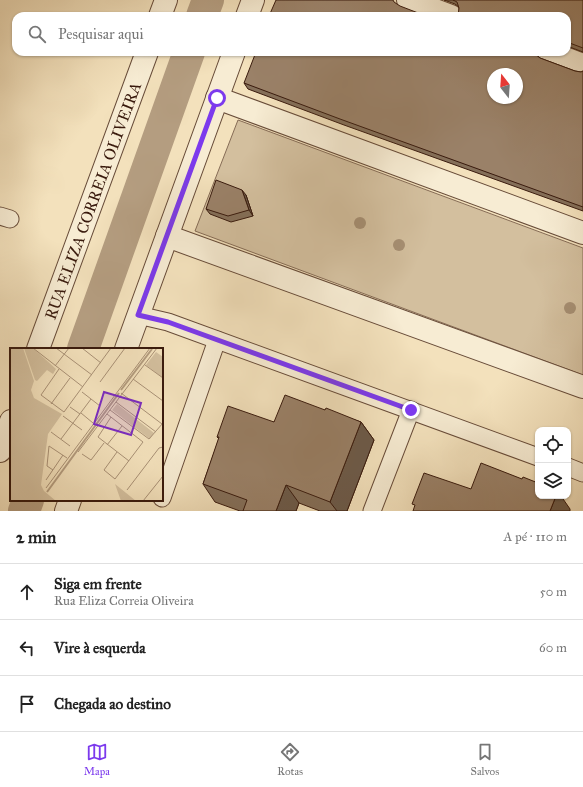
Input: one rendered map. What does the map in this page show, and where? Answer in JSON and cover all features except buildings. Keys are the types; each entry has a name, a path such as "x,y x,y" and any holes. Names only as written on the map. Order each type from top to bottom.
{"street":[{"path":"162,12 166,0"},
{"path":"248,12 253,0"},
{"path":"408,0 440,12"},
{"name":"RUA ELIZA CORREIA OLIVEIRA","path":"38,348 146,56"},
{"path":"126,348 233,56"},
{"path":"559,56 583,65"},
{"path":"217,98 583,233"},
{"path":"167,236 583,387"},
{"path":"0,450 10,424"},
{"path":"66,511 70,501"}],"lane":[{"path":"138,315 168,322 535,455"},
{"path":"163,496 217,340"},
{"path":"372,511 411,410"},
{"path":"571,468 583,473"},
{"path":"157,511 161,501"}],"shaded area":[{"path":"238,120 583,248 583,375 195,231"}],"waterway":[{"path":"204,12 208,0"},
{"path":"83,348 188,56"},
{"path":"24,511 28,501"}],"route":[{"path":"217,98 138,315 168,322 411,410"}]}
